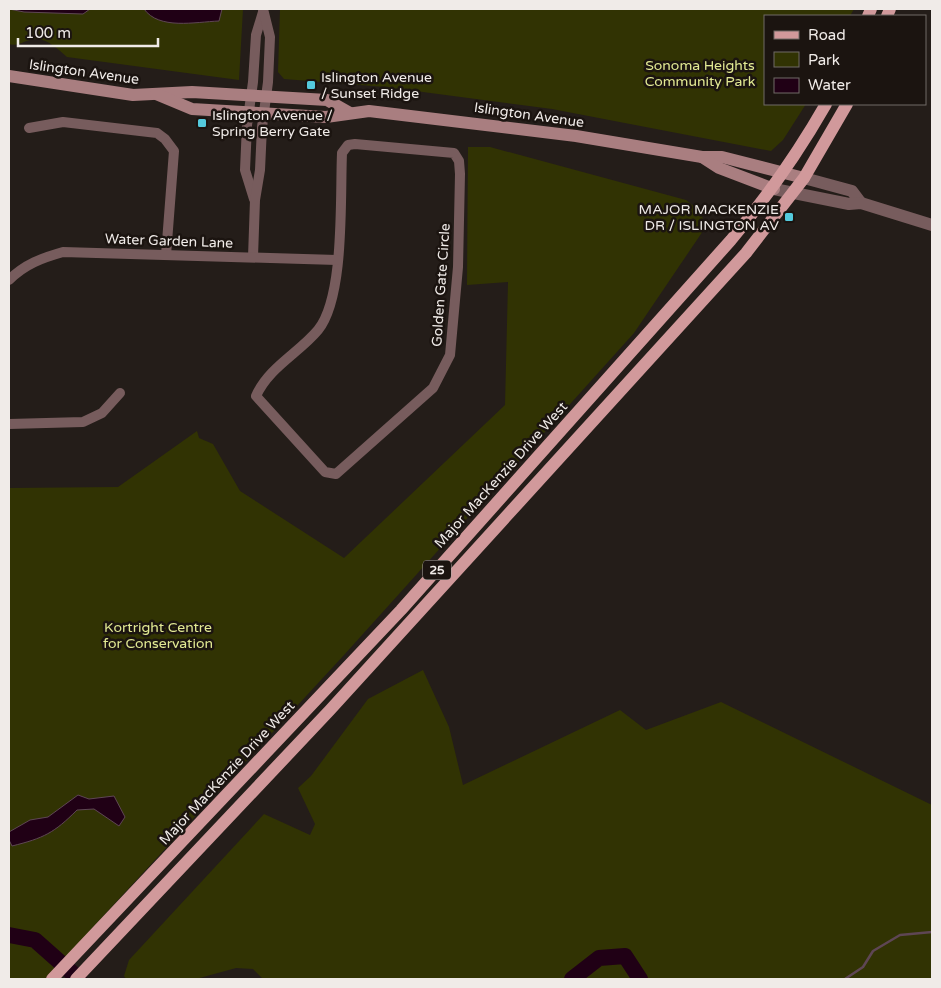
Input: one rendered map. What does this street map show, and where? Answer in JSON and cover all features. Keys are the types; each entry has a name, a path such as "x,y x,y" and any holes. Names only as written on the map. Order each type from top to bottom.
{"main road":[{"name":"Islington Avenue","path":"9,76 133,95 192,92 327,100 350,113"},
{"name":"Islington Avenue","path":"156,94 192,109 326,117 369,111 453,119 576,136 702,157 722,157 804,178"},
{"name":"Major MacKenzie Drive West","path":"52,979 401,610 731,240 774,189 782,171 825,105"},
{"name":"25","path":"76,979 330,710 746,253 804,178 846,105"},
{"name":"Islington Avenue","path":"702,157 719,168 774,189"}],"street":[{"path":"255,200 245,170 256,35 263,10"},
{"path":"253,257 255,200 260,170 270,36 263,10"},
{"path":"29,128 63,122 157,132 166,139 174,151 166,255"},
{"name":"Golden Gate Circle","path":"356,144 454,153 459,161 460,174 458,267 450,355 433,388 336,474 325,472 256,396 262,382 318,330 323,322 334,298 337,260 342,154 348,145 356,144"},
{"name":"Islington Avenue","path":"804,178 852,191 861,203"},
{"name":"Islington Avenue","path":"774,189 794,191 849,204 861,203 932,225"},
{"name":"Water Garden Lane","path":"9,280 19,270 40,258 63,252 337,260"},
{"path":"9,424 83,422 102,413 120,393"}],"green space":[{"path":"9,9 243,9 239,80 67,57 53,45 40,39 32,39 13,45 9,44"},
{"name":"Sonoma Heights Community Park","path":"280,9 854,9 851,15 764,15 764,105 805,105 783,140 771,151 552,109 385,87 284,79 278,72"},
{"name":"Kortright Centre for Conservation","path":"468,147 490,147 686,200 701,212 705,228 634,333 344,655 45,979 9,979 9,488 118,487 197,431 199,438 213,444 240,491 344,558 505,405 508,282 467,285"},
{"path":"423,670 449,727 463,785 620,710 646,730 721,702 932,805 932,979 263,979 253,969 236,968 196,979 126,979 124,976 129,960 264,814 310,835 315,824 298,788 311,776 368,699"}],"water":[{"path":"9,9 90,9 83,14 24,12"},
{"path":"144,9 222,9 219,21 178,23 159,20 151,16"},
{"path":"78,795 89,799 114,796 125,817 119,826 94,809 77,810 48,834 12,846 9,840 9,832 30,820 48,817"}],"waterway":[{"path":"845,979 863,967 873,951 900,935 932,932"},
{"path":"9,935 35,940 79,979"},
{"path":"572,979 599,958 625,956 640,979"}],"place":[{"name":"Islington Avenue / Sunset Ridge","path":"311,85"},
{"name":"Islington Avenue / Spring Berry Gate","path":"202,123"},
{"name":"MAJOR MACKENZIE DR / ISLINGTON AV","path":"789,217"}]}
